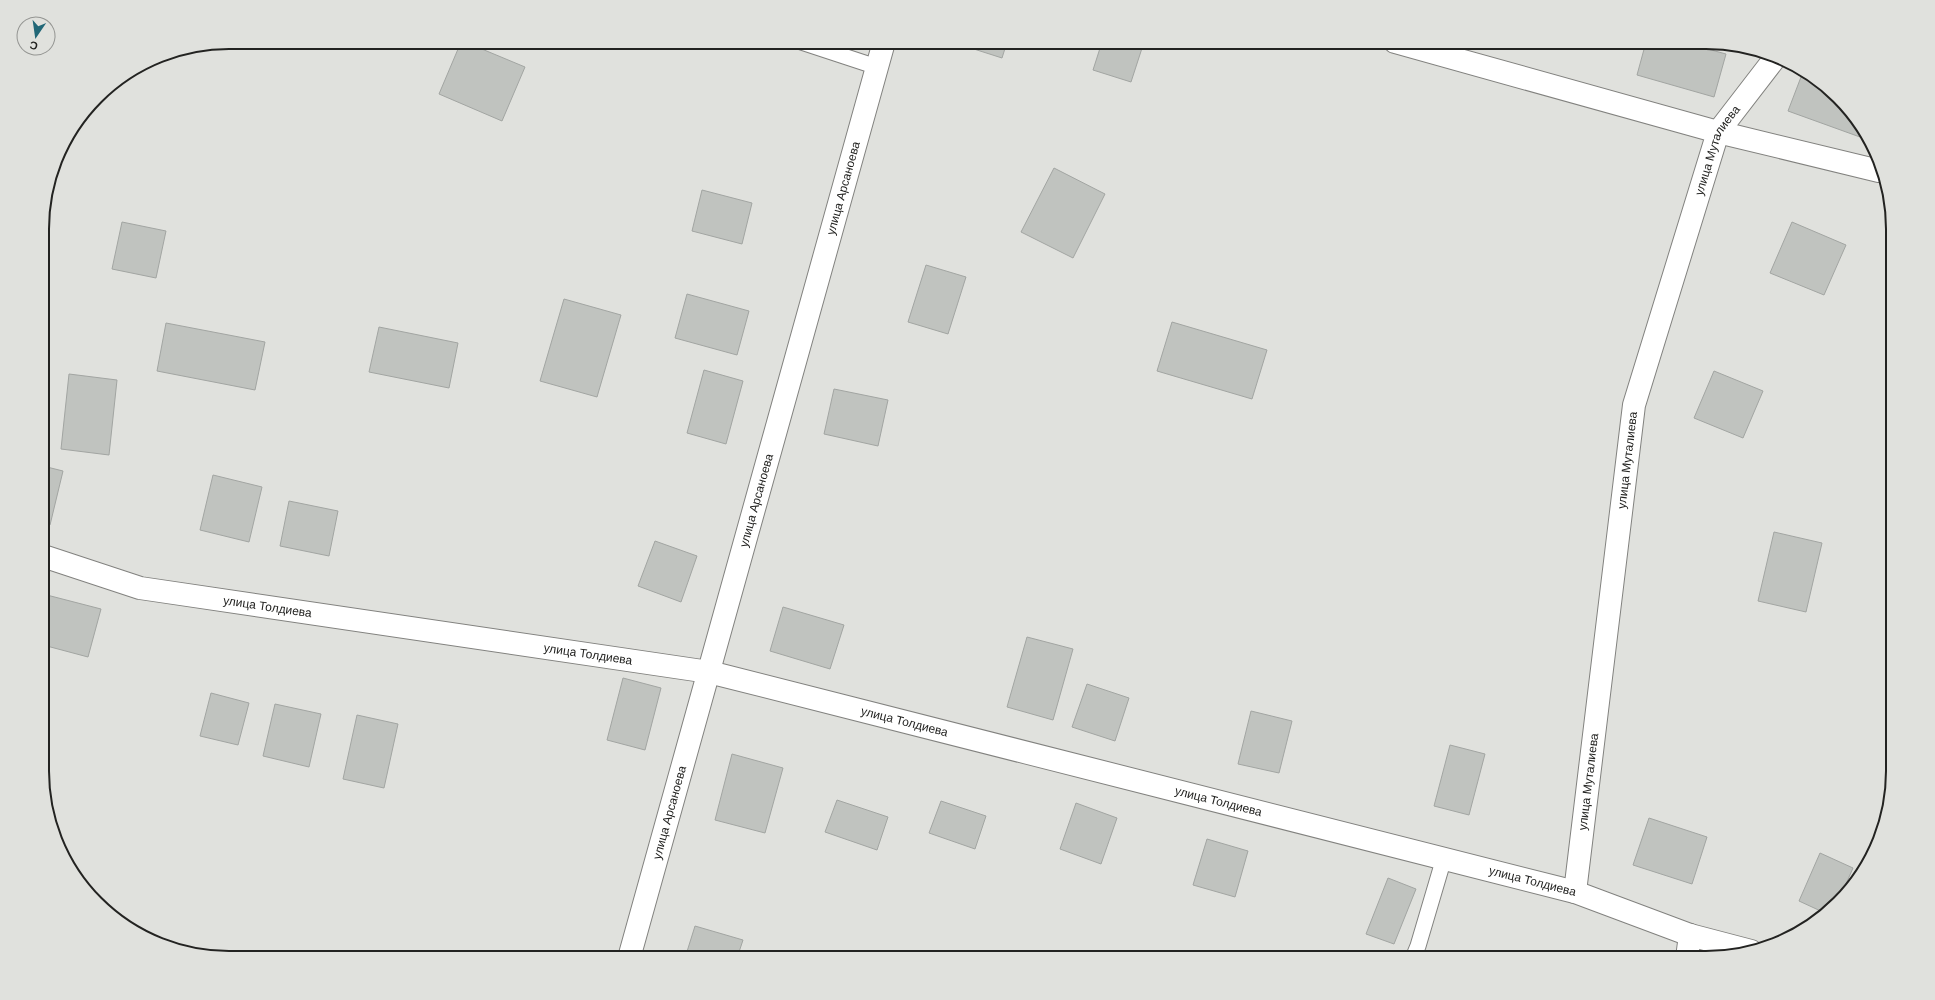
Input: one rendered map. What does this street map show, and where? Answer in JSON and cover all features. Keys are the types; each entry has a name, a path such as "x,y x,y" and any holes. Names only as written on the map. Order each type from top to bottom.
{"street":[{"name":"улица Арсаноева","path":"631,951 882,49"},
{"path":"1420,49 1718,132 1876,170"},
{"name":"улица Муталиева","path":"1575,892 1634,405 1718,132 1772,62"},
{"name":"улица Толдиева","path":"49,558 140,588 709,672 1575,892 1690,935 1740,948"},
{"path":"1688,951 1690,935"}],"lane":[{"path":"822,49 877,67"},
{"path":"1416,951 1444,858"}],"building":[{"path":"458,49 482,49 525,67 502,121 439,94"},
{"path":"974,49 1005,49 1002,58"},
{"path":"1100,49 1142,49 1131,82 1093,70"},
{"path":"1644,49 1708,49 1726,54 1714,97 1637,75"},
{"path":"1801,77 1806,79 1825,94 1841,110 1860,136 1860,137 1788,111"},
{"path":"1054,168 1105,194 1073,258 1021,232"},
{"path":"702,190 752,203 742,244 692,231"},
{"path":"122,222 166,231 156,278 112,269"},
{"path":"1792,222 1846,245 1824,295 1770,273"},
{"path":"926,265 966,277 948,334 908,322"},
{"path":"687,294 749,311 737,355 675,338"},
{"path":"564,299 621,315 597,397 540,381"},
{"path":"1172,322 1267,350 1252,399 1157,371"},
{"path":"166,323 265,342 255,390 157,371"},
{"path":"379,327 458,343 449,388 369,372"},
{"path":"704,370 743,381 726,444 687,433"},
{"path":"1714,371 1763,391 1743,438 1694,418"},
{"path":"69,374 117,380 109,455 61,449"},
{"path":"834,389 888,400 878,446 824,434"},
{"path":"49,468 63,471 49,525"},
{"path":"213,475 262,487 249,542 200,530"},
{"path":"289,501 338,511 329,556 280,546"},
{"path":"1774,532 1822,543 1806,612 1758,601"},
{"path":"655,541 697,556 681,602 638,586"},
{"path":"49,596 101,609 88,657 49,647"},
{"path":"783,607 844,625 830,669 770,651"},
{"path":"1027,637 1073,649 1053,720 1007,707"},
{"path":"623,678 661,688 645,750 607,740"},
{"path":"1087,684 1129,698 1115,741 1072,727"},
{"path":"211,693 249,703 238,745 200,736"},
{"path":"275,704 321,714 309,767 263,756"},
{"path":"1251,711 1292,721 1279,773 1238,764"},
{"path":"357,715 398,724 384,788 343,779"},
{"path":"1450,745 1485,754 1469,815 1434,806"},
{"path":"732,754 783,768 765,833 715,820"},
{"path":"837,800 888,817 877,850 825,832"},
{"path":"941,801 986,816 975,849 929,833"},
{"path":"1076,803 1117,818 1101,864 1060,849"},
{"path":"1649,818 1707,837 1692,884 1633,865"},
{"path":"1207,839 1248,851 1235,897 1193,885"},
{"path":"1820,853 1853,868 1846,884 1819,910 1799,901"},
{"path":"1388,878 1416,889 1394,944 1366,934"},
{"path":"695,926 743,940 739,951 687,951"}]}
